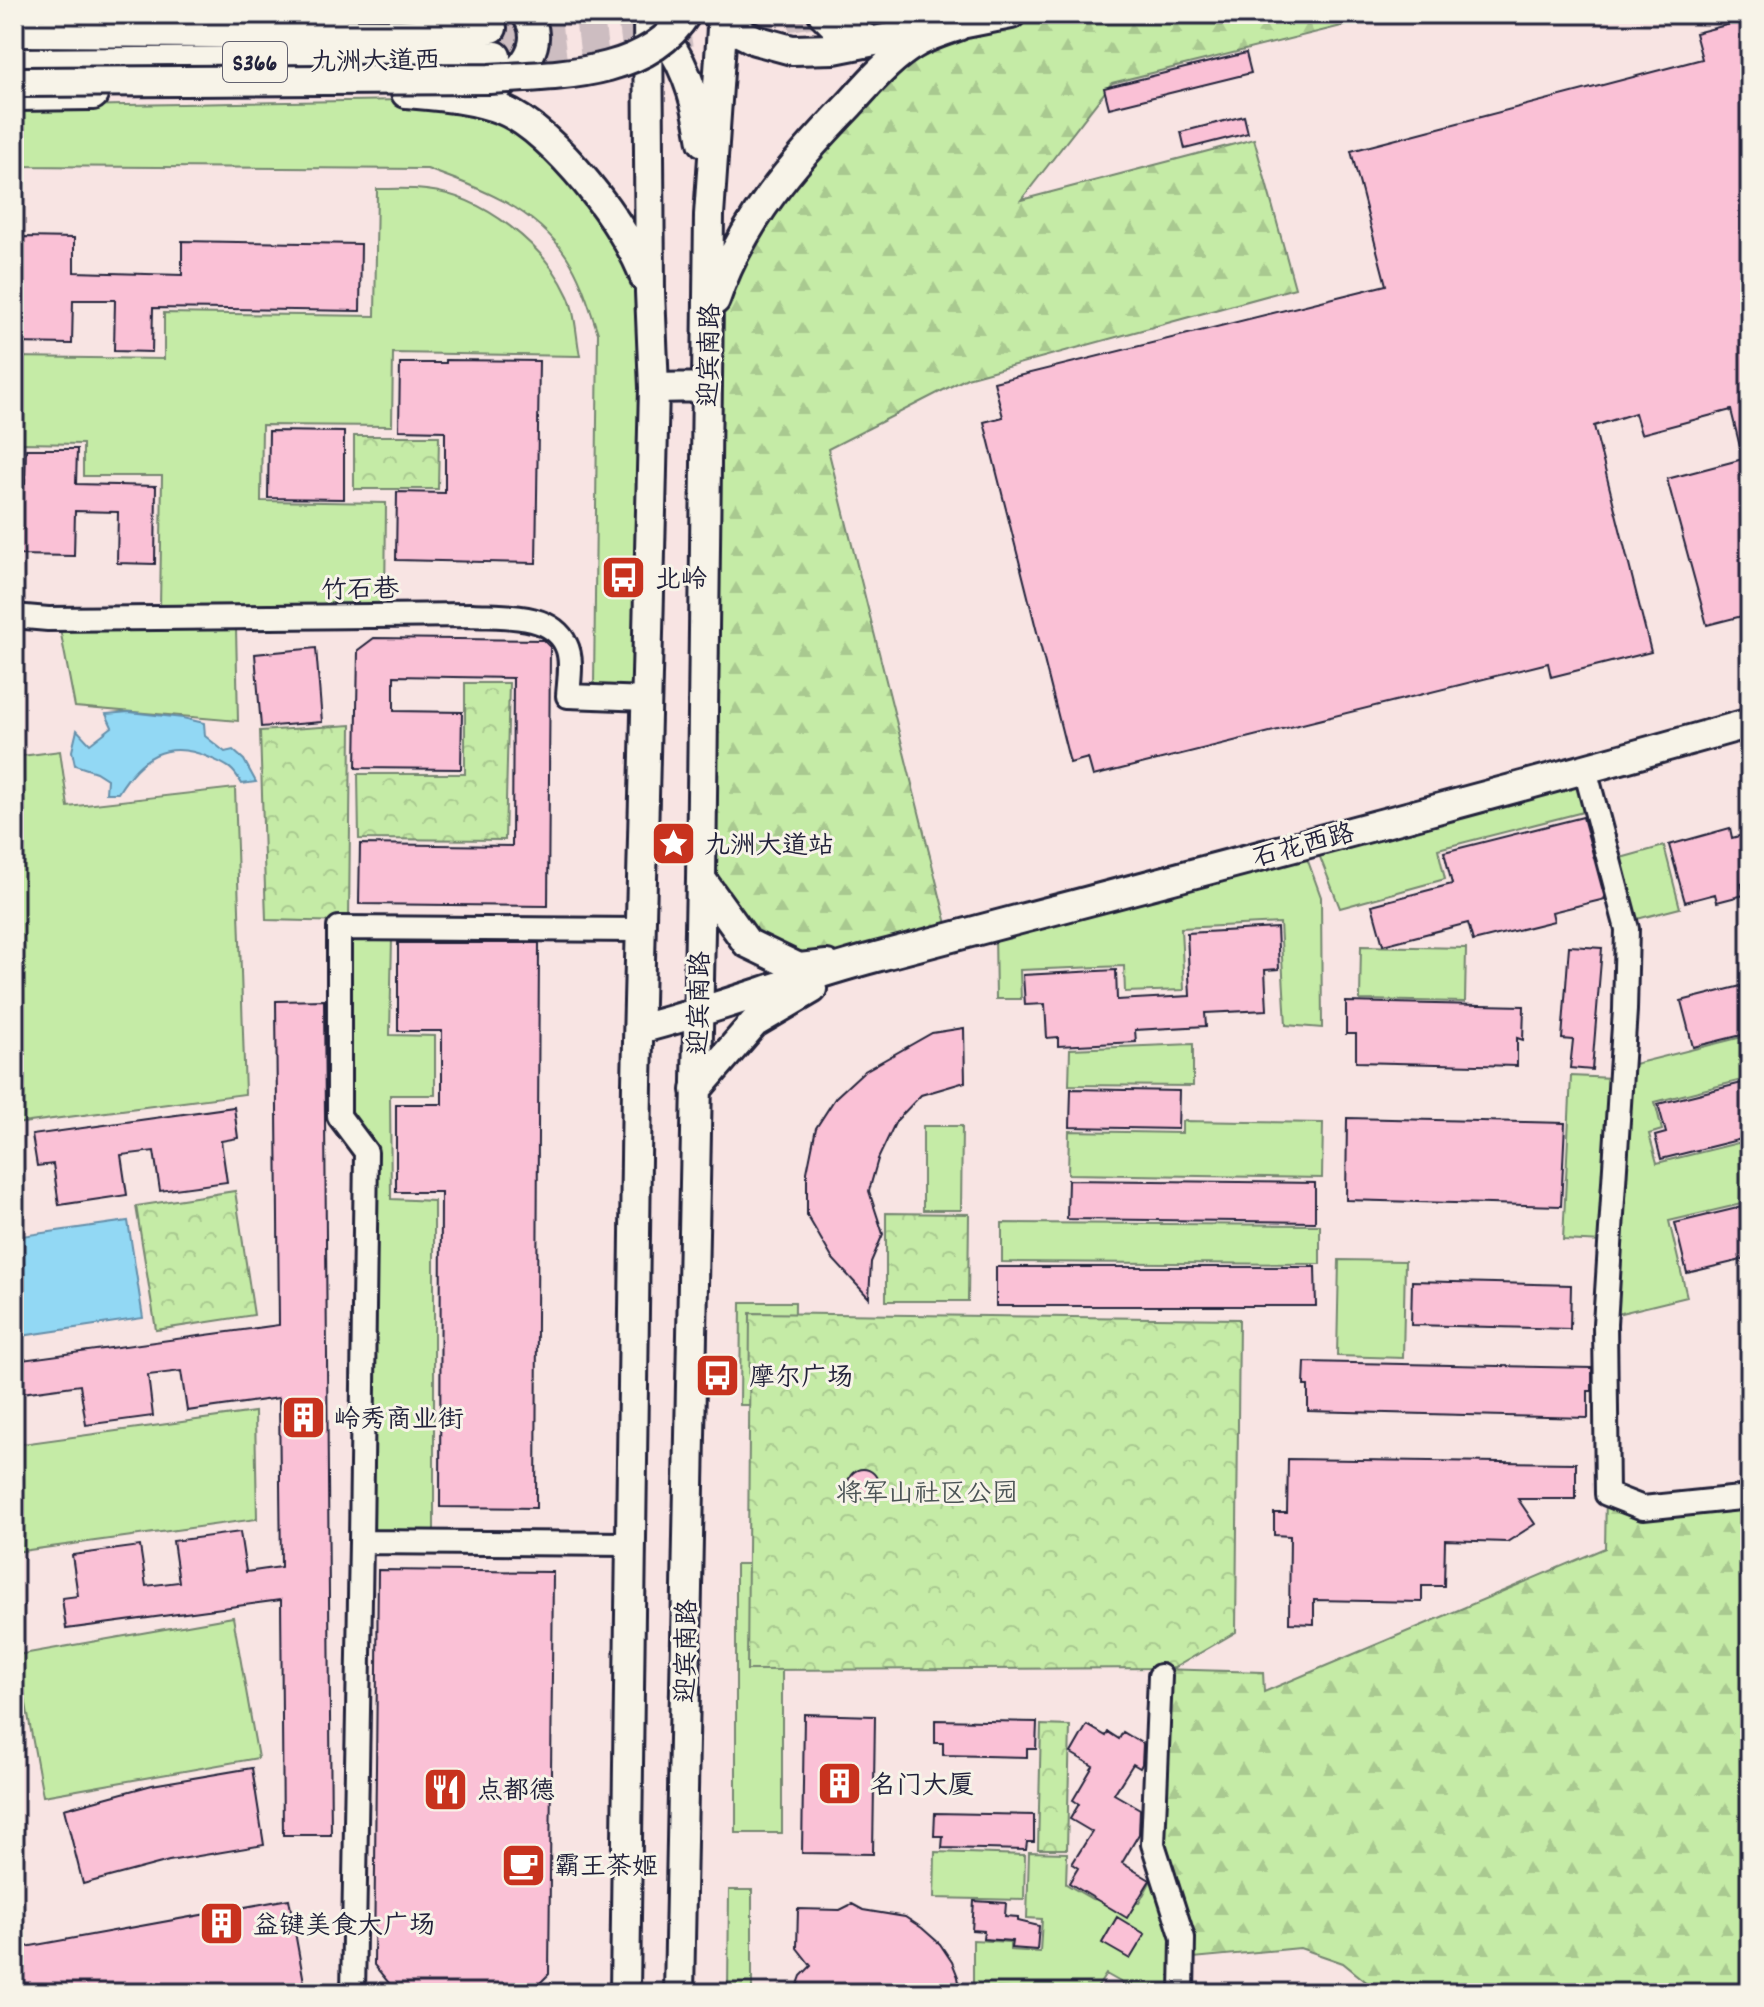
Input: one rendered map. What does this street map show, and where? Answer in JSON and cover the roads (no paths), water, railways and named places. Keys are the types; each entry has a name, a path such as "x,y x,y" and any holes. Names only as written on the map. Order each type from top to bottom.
{"main road":[{"path":"489,92 510,79 527,61 534,35 531,20 526,14"},
{"path":"823,14 838,29 876,41"},
{"path":"15,81 406,93 489,92 560,84 589,77 613,68 662,25 717,16 755,40 792,50 834,49 1011,14"},
{"name":"迎宾南路","path":"679,1993 701,879 709,215 717,16"},
{"path":"15,81 476,79 561,74 613,64 638,54 669,35 662,25"},
{"path":"622,1987 654,388 648,112 662,25"},
{"path":"662,25 690,81 697,105 709,215"},
{"path":"708,320 737,244 761,206 821,134 891,61 931,35 958,26"},
{"name":"九洲大道西","path":"14,32 401,34 494,42 410,60 15,81"},
{"path":"406,93 484,104 525,121 542,135 620,227 641,265 650,292"},
{"path":"654,388 707,387"},
{"name":"石花西路","path":"856,962 1750,723"},
{"path":"701,879 747,943 799,968 856,962"},
{"path":"639,1029 698,1014 856,962"},
{"path":"696,1090 754,1023 856,962"}],"lane":[{"name":"竹石巷","path":"14,616 48,619 517,617 541,623 555,631 566,644 569,659 568,696 647,699"},
{"path":"1585,769 1627,929 1625,1010 1605,1324 1607,1494 1643,1508 1750,1497"},
{"path":"353,1993 366,1152 339,1116 339,928 642,930"},
{"path":"361,1542 632,1544"},
{"path":"1160,1676 1153,1844 1183,1938 1182,1993"}],"water":[{"path":"129,712 204,723 205,736 225,752 233,750 244,760 256,782 242,784 224,764 180,750 167,751 145,761 118,793 106,793 107,779 75,765 72,751 77,730 90,744 112,727 106,714"},
{"path":"128,1221 143,1318 14,1337 14,1237"}],"tunnel":[{"path":"492,28 635,14"},
{"path":"496,56 810,14"}],"place":[{"name":"北岭","path":"624,578"},
{"name":"九洲大道站","path":"673,844"},
{"name":"摩尔广场","path":"718,1376"},
{"name":"岭秀商业街","path":"303,1418"},
{"name":"名门大厦","path":"839,1784"},
{"name":"点都德","path":"446,1789"},
{"name":"霸王茶姬","path":"523,1865"},
{"name":"益键美食大广场","path":"222,1924"}],"park label":[{"name":"将军山社区公园","path":"927,1492"}]}
